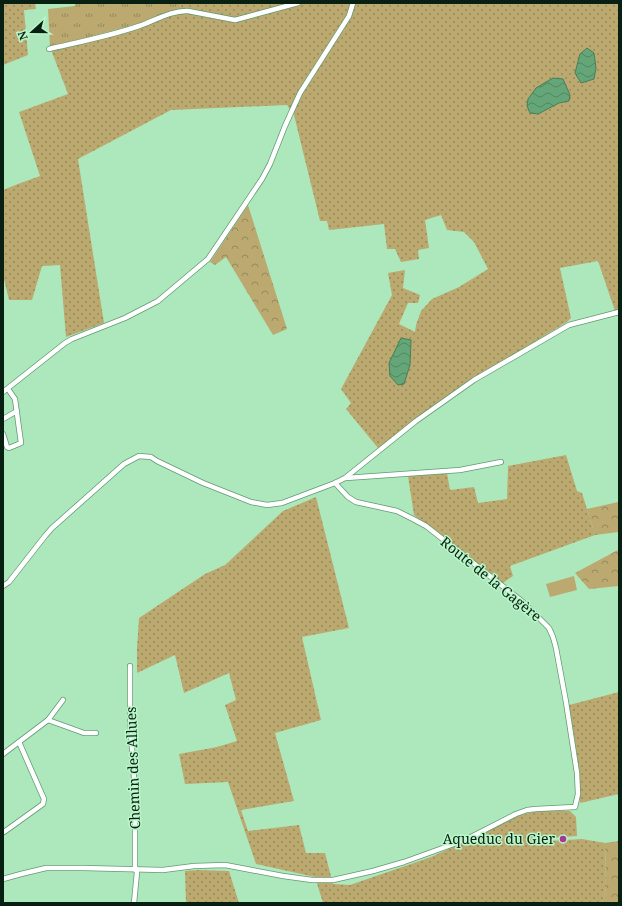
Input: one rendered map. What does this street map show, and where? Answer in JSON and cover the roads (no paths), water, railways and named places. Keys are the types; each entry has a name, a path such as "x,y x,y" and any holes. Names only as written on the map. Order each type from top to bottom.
{"street":[{"path":"49,49 139,26 181,10 235,20 298,3"},
{"path":"3,392 65,343 125,318 158,301 208,259 262,179 270,164 300,93 350,16 353,3"},
{"path":"3,586 9,582 52,528 124,464 139,456 151,457 203,483 251,502 267,504 282,503 345,478 416,421 474,380 569,325 619,312"},
{"path":"3,434 7,447 9,448 21,443 15,399 8,389"},
{"path":"3,419 17,411"},
{"path":"345,478 460,470 501,462"},
{"name":"Route de la Gagère","path":"135,869 163,870 194,866 225,865 283,876 312,880 333,880 404,862 451,845 516,814 528,810 575,808 578,794 577,773 556,648 549,628 524,602 426,526 397,511 356,502 348,497 335,483"},
{"name":"Chemin des Allues","path":"130,666 130,718 135,793 135,869 137,872 134,903"},
{"path":"3,754 48,720 63,700"},
{"path":"48,720 84,733 96,732"},
{"path":"3,832 43,804 44,799 19,742"},
{"path":"3,879 46,868 135,869"}],"water":[{"path":"587,48 594,53 596,68 594,79 581,83 575,73 580,54"},
{"path":"553,78 563,79 570,95 569,101 559,103 538,114 530,113 527,106 528,99 536,88"},
{"path":"401,338 411,340 410,365 404,384 398,385 390,376 389,363"}],"place":[{"name":"Aqueduc du Gier","path":"563,839"}]}
